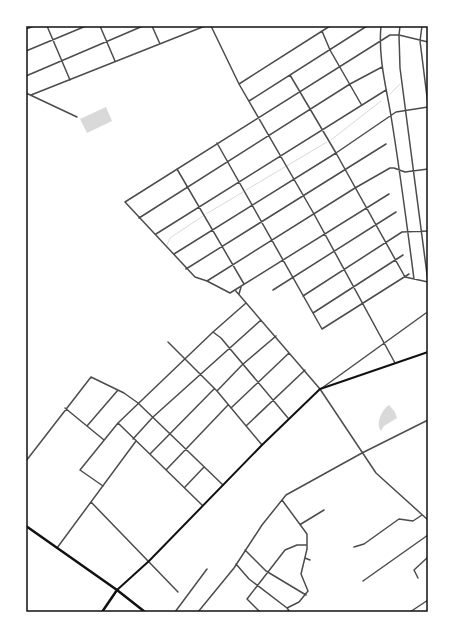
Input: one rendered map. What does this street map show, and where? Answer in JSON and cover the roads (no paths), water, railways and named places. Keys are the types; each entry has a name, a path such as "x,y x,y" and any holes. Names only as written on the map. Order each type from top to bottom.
{"main road":[{"path":"102,612 117,590 149,561 288,418 320,389 428,352"},
{"path":"26,526 117,590 145,612"}],"street":[{"path":"26,29 34,26"},
{"path":"47,26 70,80"},
{"path":"26,51 86,26"},
{"path":"100,26 115,61"},
{"path":"26,76 143,26"},
{"path":"152,26 160,44"},
{"path":"31,95 205,26"},
{"path":"211,26 239,84 287,164 344,267 394,363"},
{"path":"239,84 330,26"},
{"path":"249,101 366,26"},
{"path":"381,26 380,41 382,67 391,116 414,279"},
{"path":"400,26 400,68 407,111 428,282 405,278"},
{"path":"174,254 336,153 396,112 428,106 420,41 422,26"},
{"path":"322,31 330,50 361,104"},
{"path":"389,194 324,233 284,260 230,293 207,281 195,277 125,202 390,35 399,35 428,42"},
{"path":"139,218 310,111 350,84 382,67"},
{"path":"290,75 310,111 330,142 365,208 405,278"},
{"path":"156,234 361,104 386,90"},
{"path":"26,93 77,117"},
{"path":"217,143 322,329 405,278 409,274"},
{"path":"186,269 386,144"},
{"path":"207,281 355,188 390,168 404,172 428,169"},
{"path":"177,169 244,284"},
{"path":"272,290 335,252 396,212"},
{"path":"303,296 344,267 402,232 428,231"},
{"path":"313,313 403,255"},
{"path":"238,294 241,286"},
{"path":"235,290 290,352 320,389 339,415 376,473 428,520"},
{"path":"103,486 80,470 118,423 185,358 246,303"},
{"path":"320,389 426,313"},
{"path":"134,439 153,417 261,319"},
{"path":"213,332 222,338 242,365 288,418"},
{"path":"216,392 242,365 276,336"},
{"path":"168,342 214,389 262,445"},
{"path":"231,408 290,352"},
{"path":"246,426 305,370"},
{"path":"26,461 65,408 91,377 118,390 138,403 222,485"},
{"path":"150,454 214,389"},
{"path":"87,426 118,390"},
{"path":"166,470 228,405"},
{"path":"65,408 104,440"},
{"path":"198,612 236,564 262,525 286,495 362,453 428,420"},
{"path":"118,423 202,505"},
{"path":"56,548 136,441"},
{"path":"184,488 204,467"},
{"path":"282,500 307,534 307,545 301,574 308,590 306,596 299,602 287,608"},
{"path":"91,502 178,592"},
{"path":"301,524 324,510"},
{"path":"354,548 364,544 399,519 413,521 422,515"},
{"path":"363,581 428,535"},
{"path":"260,612 246,600 285,550 297,545 307,545"},
{"path":"245,550 268,573 306,596"},
{"path":"418,578 414,570 428,557"},
{"path":"305,558 310,560"},
{"path":"236,564 258,586 287,608 290,612"},
{"path":"175,612 207,569"},
{"path":"410,612 428,600"}],"waterway":[{"path":"390,94 400,84"},
{"path":"331,140 381,101"},
{"path":"246,190 327,142"},
{"path":"206,214 243,192"},
{"path":"167,245 170,238 203,216"}]}
